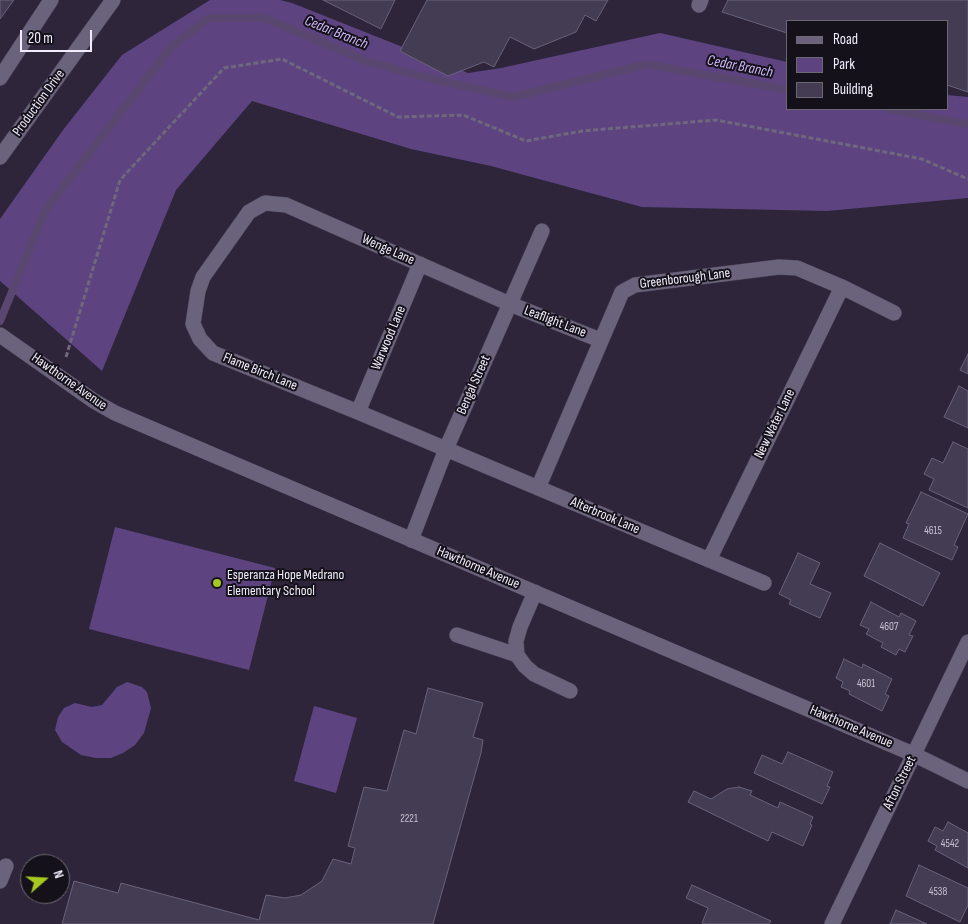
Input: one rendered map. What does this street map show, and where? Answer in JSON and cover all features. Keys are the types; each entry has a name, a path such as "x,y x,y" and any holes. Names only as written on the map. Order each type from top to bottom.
{"street":[{"path":"0,78 51,0"},
{"name":"Production Drive","path":"0,157 113,0"},
{"name":"Wenge Lane","path":"265,203 286,204 510,304"},
{"name":"Flame Birch Lane","path":"265,203 249,212 203,277 198,291 193,324 200,339 213,353 446,449"},
{"name":"Bengal Street","path":"411,540 446,449 542,231"},
{"name":"Warwood Lane","path":"358,412 420,264"},
{"name":"Greenborough Lane","path":"538,488 622,292 634,285 779,267 797,268 842,287 894,313"},
{"name":"New Water Lane","path":"709,560 842,287"},
{"name":"Leaflight Lane","path":"510,304 600,340"},
{"name":"Hawthorne Avenue","path":"0,335 94,401 115,413 913,754 968,781"},
{"name":"Alterbrook Lane","path":"446,449 764,583"},
{"path":"534,592 516,641 517,655 534,674 570,691"},
{"path":"457,636 517,655"},
{"name":"Afton Street","path":"832,924 968,642"},
{"path":"0,881 6,866"}],"path":[{"path":"60,376 120,180 224,68 282,59 398,117 463,114 526,141 582,131 716,120 922,159 968,179"}],"green space":[{"path":"210,0 280,0 292,3 468,73 501,68 660,33 786,62 786,110 948,110 948,95 968,97 968,198 827,211 642,207 491,166 411,149 252,101 176,190 102,371 0,281 0,219 63,130 122,55"},
{"path":"115,527 275,568 249,670 89,629"},
{"path":"127,682 142,687 147,692 151,708 144,733 135,745 111,758 96,758 81,755 62,742 55,730 58,717 64,708 75,703 92,707 102,705 117,687"},
{"path":"314,706 357,718 336,793 294,781"}],"building":[{"path":"0,0 14,0 0,19"},
{"path":"323,0 395,0 381,29"},
{"path":"427,0 608,0 596,21 585,15 576,32 534,49 510,37 494,67 484,62 448,76 400,51"},
{"path":"728,0 968,0 968,92 948,85 948,20 786,20 786,33 722,12"},
{"path":"968,354 968,374 960,370"},
{"path":"959,386 968,391 968,428 944,417"},
{"path":"953,442 968,449 968,508 929,490 934,479 924,474 932,458 943,463"},
{"path":"921,492 968,514 954,545 958,547 952,560 903,538 909,524 906,523"},
{"path":"880,543 940,573 923,606 864,576"},
{"path":"798,553 820,563 810,584 831,593 820,618 789,604 791,600 779,594"},
{"path":"871,602 899,617 901,613 916,621 909,635 913,636 905,652 899,649 896,655 881,647 883,643 866,634 869,629 860,625"},
{"path":"844,659 862,668 863,664 892,679 885,694 889,696 882,711 849,694 850,691 841,687 843,682 836,678"},
{"path":"428,688 483,703 473,737 483,740 481,753 433,924 62,924 68,904 70,904 74,881 118,893 121,883 259,920 266,895 285,898 301,895 322,881 333,859 351,864 355,848 348,846 364,787 387,791 404,730 416,734"},
{"path":"788,752 833,772 827,786 830,787 822,804 754,773 762,755 782,764"},
{"path":"739,787 752,791 750,795 778,808 780,802 813,817 810,824 812,825 803,846 772,832 768,841 688,802 694,791 711,799 727,789"},
{"path":"948,822 968,833 968,868 935,850 937,846 928,841 935,827 943,831"},
{"path":"919,865 968,888 968,905 960,922 906,896"},
{"path":"692,885 771,921 769,924 702,923 708,908 686,898"},
{"path":"896,910 927,924 890,924"}],"waterway":[{"name":"Cedar Branch","path":"0,321 46,209 172,46 209,18 265,18 366,61 424,77 513,97 647,64 786,90"},
{"name":"Cedar Branch","path":"892,110 968,124"}],"place":[{"name":"Esperanza Hope Medrano Elementary School","path":"217,583"}]}
